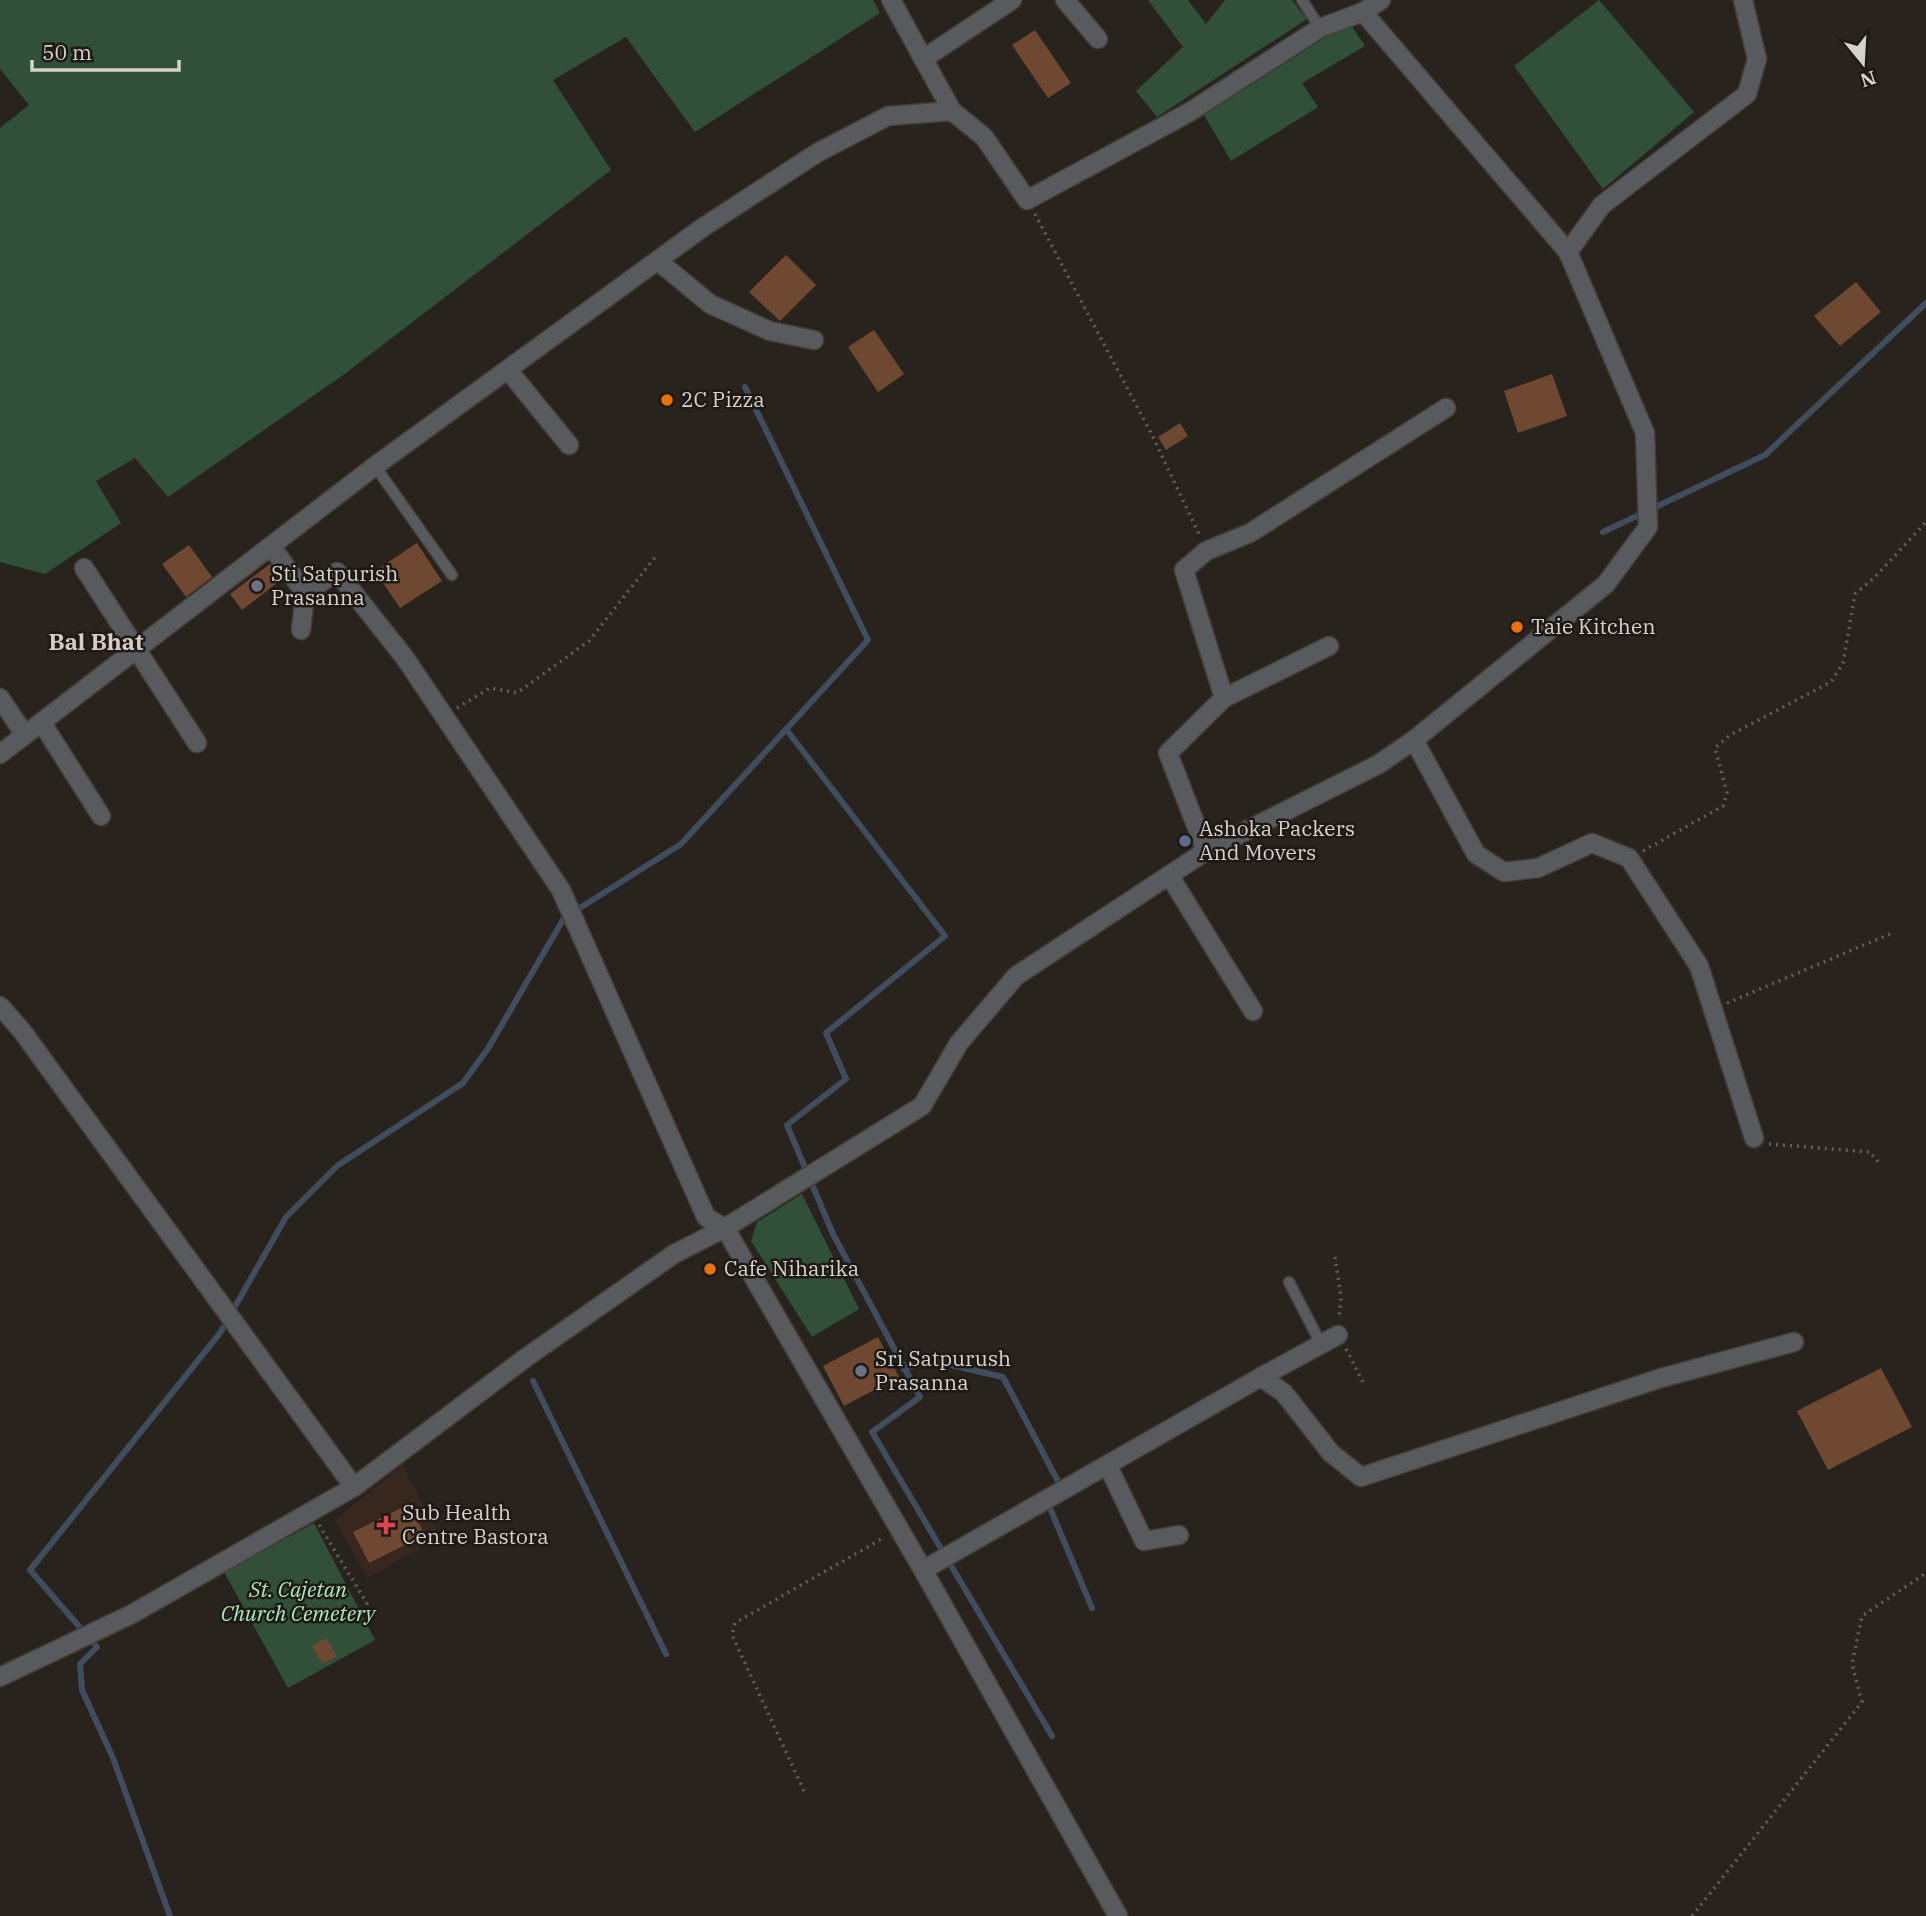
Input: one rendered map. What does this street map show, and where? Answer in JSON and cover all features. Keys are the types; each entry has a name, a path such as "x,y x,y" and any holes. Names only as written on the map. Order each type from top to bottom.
{"street":[{"path":"891,0 952,111 984,137 1027,200 1188,113 1320,28 1359,6 1381,0"},
{"path":"923,59 1012,0"},
{"path":"1065,0 1098,39"},
{"path":"1568,252 1602,205 1747,94 1756,59 1743,0"},
{"path":"0,1677 88,1635 354,1487 524,1359 674,1254 725,1228 922,1106 959,1043 1016,976 1206,851 1379,764 1414,740 1606,584 1648,527 1645,433 1568,252 1359,6"},
{"path":"0,754 375,466 658,261 817,153 888,116 952,111"},
{"path":"658,261 710,304 770,331 814,340"},
{"path":"508,370 569,445"},
{"path":"1224,698 1184,570 1206,551 1250,533 1447,408"},
{"path":"271,546 305,593 301,630"},
{"path":"84,568 197,743"},
{"path":"305,593 337,572 405,658 561,890 706,1217 725,1228 923,1570 1118,1916"},
{"path":"1206,851 1168,753 1224,698 1329,646"},
{"path":"0,698 25,735"},
{"path":"42,723 101,816"},
{"path":"1414,740 1476,854 1504,872 1538,868 1592,843 1629,858 1699,966 1754,1138"},
{"path":"1169,875 1253,1011"},
{"path":"0,1006 22,1031 354,1487"},
{"path":"923,1570 1338,1335"},
{"path":"1261,1377 1284,1393 1331,1453 1361,1477 1661,1378 1794,1342"},
{"path":"1108,1466 1144,1541 1179,1535"}],"lane":[{"path":"1301,0 1320,28"},
{"path":"375,466 452,575"},
{"path":"1289,1283 1321,1344"}],"path":[{"path":"1027,200 1151,433 1206,551"},
{"path":"1629,858 1723,806 1727,793 1714,748 1730,736 1831,682 1843,663 1855,594 1874,578 1926,522"},
{"path":"444,716 490,688 517,693 589,641 656,556"},
{"path":"1712,1009 1890,934"},
{"path":"1754,1138 1769,1144 1870,1152 1880,1164"},
{"path":"1335,1256 1341,1297 1338,1335 1364,1384"},
{"path":"311,1511 371,1610"},
{"path":"804,1791 732,1635 735,1623 899,1529"},
{"path":"1692,1916 1863,1702 1852,1664 1862,1616 1926,1573"}],"shaded area":[{"path":"403,1465 440,1537 367,1578 335,1520"}],"green space":[{"path":"0,0 873,0 880,13 695,132 626,37 553,80 611,170 346,373 168,497 135,458 96,481 121,523 45,574 0,562 0,128 29,105 0,69"},
{"path":"1148,0 1188,0 1206,24 1225,0 1292,0 1307,19 1157,117 1136,91 1183,47"},
{"path":"1599,0 1694,112 1603,189 1514,66"},
{"path":"1349,22 1365,46 1302,83 1318,107 1231,161 1204,115"},
{"path":"802,1194 859,1309 812,1337 751,1241 757,1222"},
{"name":"St. Cajetan Church Cemetery","path":"314,1523 375,1640 288,1688 224,1572"}],"building":[{"path":"1035,30 1071,83 1048,98 1012,45"},
{"path":"786,255 816,285 780,321 749,292"},
{"path":"1856,282 1881,312 1840,346 1814,316"},
{"path":"874,330 904,374 878,392 848,347"},
{"path":"1552,374 1567,416 1518,433 1504,391"},
{"path":"1180,423 1188,436 1166,450 1158,437"},
{"path":"417,543 442,581 400,608 375,571"},
{"path":"189,545 212,577 186,597 162,564"},
{"name":"Sti Satpurish Prasanna","path":"270,564 281,580 242,610 230,594"},
{"name":"Sri Satpurush Prasanna","path":"878,1337 899,1377 844,1406 823,1366"},
{"path":"1881,1368 1912,1427 1828,1470 1797,1411"},
{"path":"409,1504 425,1535 369,1563 353,1532"},
{"path":"326,1638 337,1656 322,1664 312,1646"}],"waterway":[{"path":"1603,532 1765,455 1926,303"},
{"path":"170,1916 113,1758 82,1690 80,1664 97,1647 30,1570 220,1333 286,1217 337,1166 463,1083 489,1047 564,918 681,844 868,640 745,387"},
{"path":"786,729 945,936 826,1033 846,1079 787,1125 833,1234 920,1397 872,1432 1052,1736"},
{"path":"904,1369 929,1360 1003,1377 1060,1485 1057,1487"},
{"path":"533,1381 666,1654"},
{"path":"1047,1501 1092,1608"}],"place":[{"name":"2C Pizza","path":"667,400"},
{"name":"Sti Satpurish Prasanna","path":"257,586"},
{"name":"Taie Kitchen","path":"1517,627"},
{"name":"Ashoka Packers And Movers","path":"1185,841"},
{"name":"Cafe Niharika","path":"710,1269"},
{"name":"Sri Satpurush Prasanna","path":"861,1371"},
{"name":"Sub Health Centre Bastora","path":"386,1525"}],"district":[{"name":"Bal Bhat","path":"96,642"}]}
